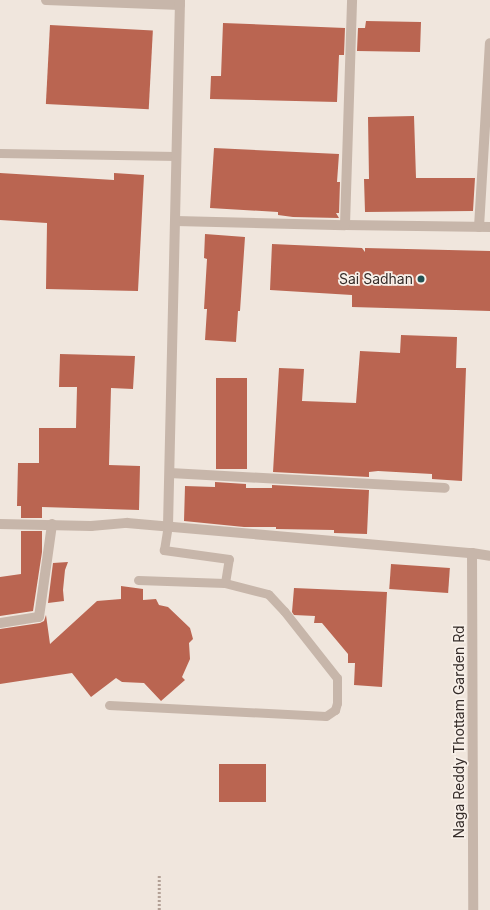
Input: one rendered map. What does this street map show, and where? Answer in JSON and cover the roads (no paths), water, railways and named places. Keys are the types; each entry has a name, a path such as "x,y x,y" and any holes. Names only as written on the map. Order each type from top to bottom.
{"street":[{"path":"46,0 180,2 168,526"},
{"path":"345,225 352,0"},
{"path":"479,227 490,42"},
{"path":"176,221 490,227"},
{"path":"170,473 445,488"},
{"path":"0,524 91,526 127,523 472,553 490,556"},
{"path":"0,623 39,617 52,524"},
{"name":"Naga Reddy Thottam Garden Rd","path":"472,553 473,910"}],"lane":[{"path":"0,154 176,156"},
{"path":"168,526 164,550 230,558 225,583"},
{"path":"109,705 326,716 335,710 337,703 337,678 284,611 268,594 225,583 138,580"}],"place":[{"name":"Sai Sadhan","path":"421,279"}]}
